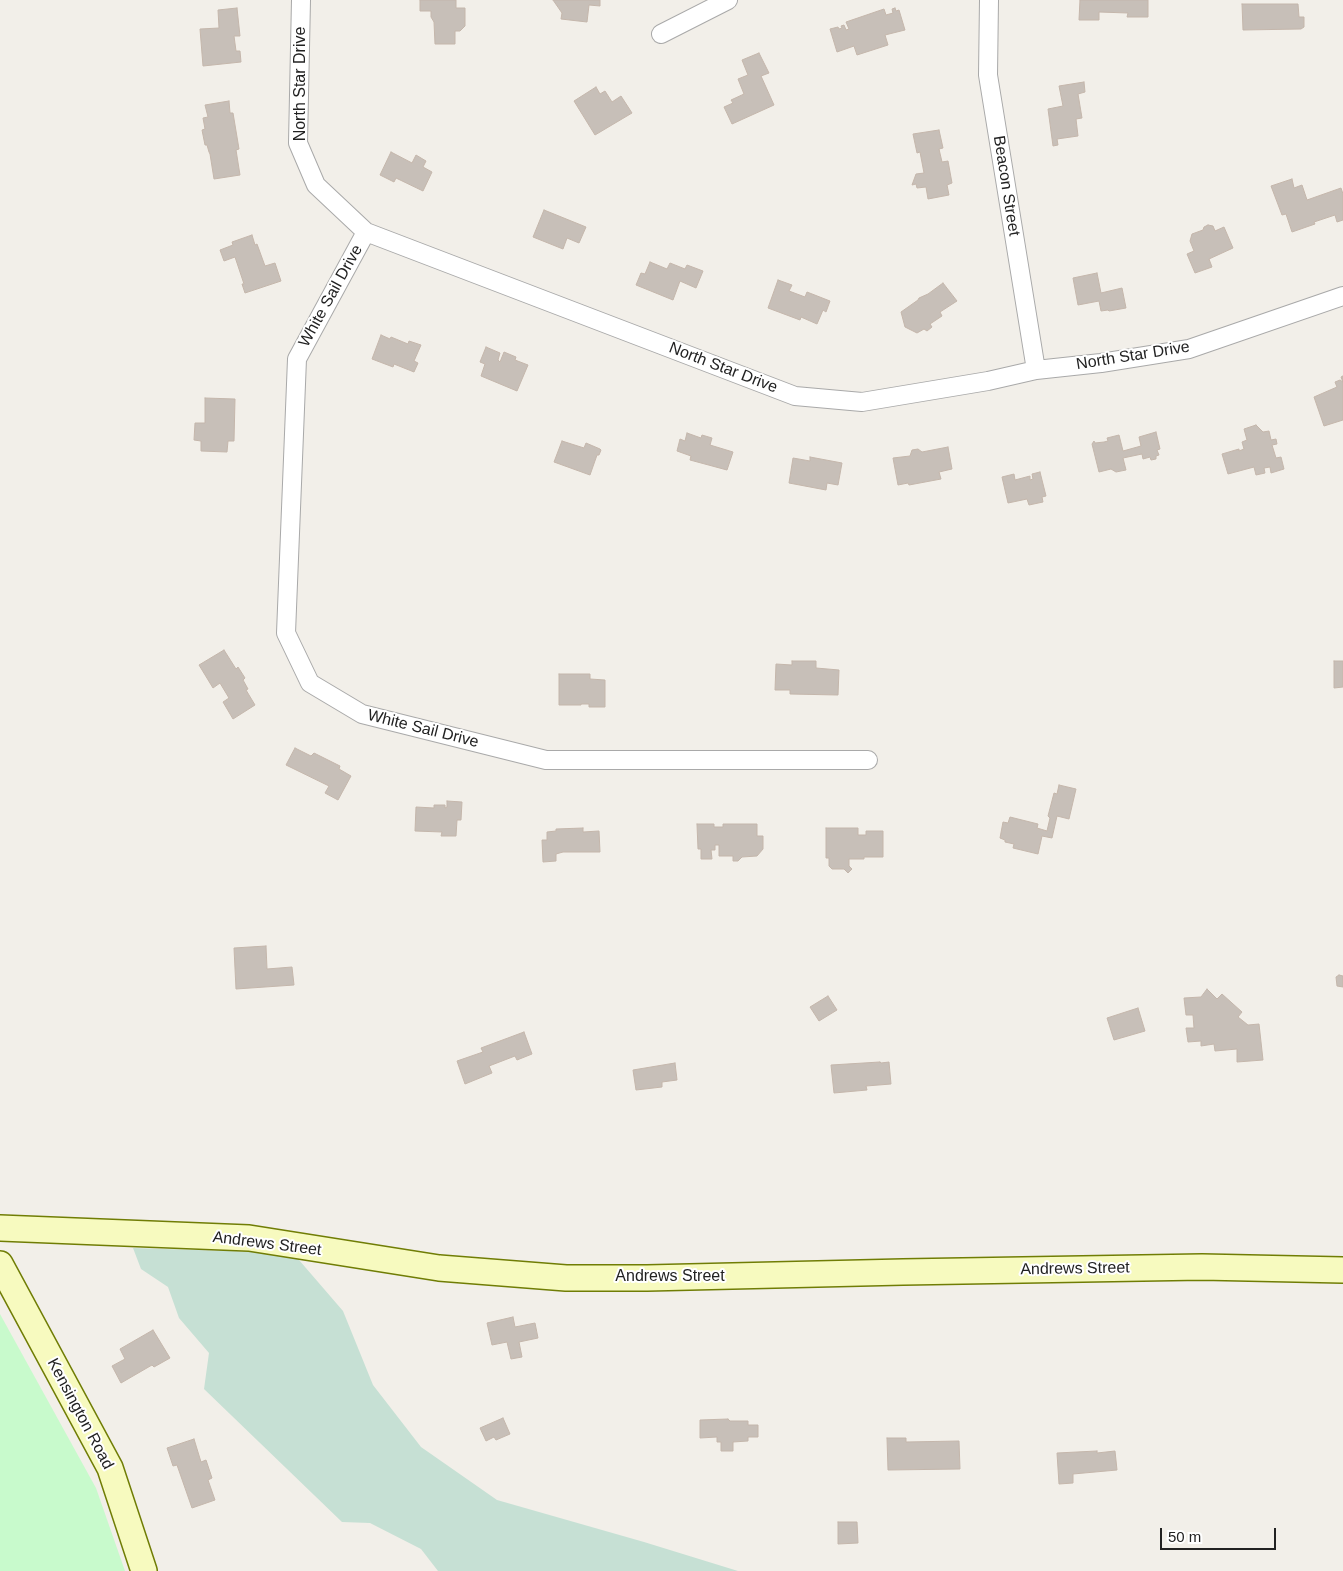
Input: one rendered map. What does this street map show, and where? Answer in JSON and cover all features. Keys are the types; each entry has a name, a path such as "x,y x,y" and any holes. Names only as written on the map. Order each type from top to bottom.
{"street":[{"name":"North Star Drive","path":"300,0 298,143 316,186 366,232 795,396 862,402 988,381 1036,370 1101,363 1189,349 1343,296"},
{"path":"661,34 728,0"},
{"name":"Beacon Street","path":"989,0 988,75 1036,370"},
{"name":"White Sail Drive","path":"366,232 297,358 286,633 310,683 362,714 546,760 868,760"},
{"name":"Andrews Street","path":"0,1228 250,1238 439,1268 566,1278 674,1278 1202,1267 1343,1270"},
{"name":"Kensington Road","path":"0,1264 110,1468 144,1571"}],"green space":[{"path":"133,1248 293,1253 343,1311 373,1385 421,1447 497,1500 738,1571 438,1571 421,1549 370,1523 342,1522 204,1389 209,1353 179,1318 168,1287 141,1269"},
{"path":"0,1314 96,1488 125,1571 0,1571"}],"building":[{"path":"420,0 456,0 456,8 465,8 465,26 460,31 455,31 455,44 435,44 434,22 431,17 431,11 420,11"},
{"path":"553,0 600,0 600,6 589,5 587,22 561,19 562,13"},
{"path":"1080,0 1148,0 1148,17 1127,17 1128,13 1099,12 1099,20 1079,20"},
{"path":"1242,4 1298,4 1299,17 1304,17 1304,27 1301,29 1243,30"},
{"path":"237,8 240,36 234,36 236,51 240,51 241,62 203,66 200,29 219,28 218,10"},
{"path":"895,8 896,11 899,10 905,30 885,35 888,45 857,55 854,46 837,52 830,29 838,27 839,29 844,25 846,30 849,29 846,22 884,9 886,15 893,13 892,9"},
{"path":"759,53 769,73 761,76 774,105 732,124 724,107 733,103 731,100 744,94 738,79 748,75 742,60"},
{"path":"1084,82 1085,92 1078,94 1082,118 1076,119 1078,136 1057,139 1058,145 1053,146 1048,109 1063,106 1059,86"},
{"path":"596,87 600,94 605,91 612,102 621,96 632,113 595,135 574,101"},
{"path":"229,101 239,149 236,150 240,175 214,179 210,154 207,145 205,145 202,130 205,129 203,118 208,117 205,105"},
{"path":"939,130 943,148 939,149 942,162 948,161 952,183 947,185 949,195 928,199 926,187 917,188 916,184 912,185 916,174 924,173 920,152 917,153 913,134"},
{"path":"391,152 412,163 416,155 426,161 423,167 432,172 423,191 396,178 394,182 380,175"},
{"path":"1292,179 1294,188 1302,185 1307,200 1341,188 1343,194 1343,220 1337,222 1335,215 1292,232 1286,214 1282,215 1271,186"},
{"path":"544,210 586,227 579,243 567,238 563,249 533,237"},
{"path":"1208,225 1213,226 1215,231 1224,227 1233,248 1209,259 1212,267 1195,273 1187,254 1194,251 1190,241 1192,234 1203,230"},
{"path":"252,235 265,266 275,263 281,281 245,293 235,257 224,261 220,250 233,245 232,242"},
{"path":"650,262 667,269 670,263 685,269 687,265 703,271 696,288 680,281 673,300 636,285 641,273 645,274"},
{"path":"1097,273 1101,293 1122,288 1126,308 1101,311 1099,301 1078,305 1073,278"},
{"path":"778,280 792,285 789,291 805,297 807,292 830,301 826,312 823,310 817,324 801,317 800,320 768,308"},
{"path":"943,283 957,301 940,312 942,316 930,324 932,327 927,331 924,329 917,333 905,327 901,312"},
{"path":"381,335 408,344 409,341 421,345 414,361 418,363 414,372 394,364 393,367 372,359"},
{"path":"486,347 500,353 498,360 500,362 504,352 516,357 515,360 528,365 517,391 481,376 485,364 480,362"},
{"path":"1340,380 1343,382 1343,420 1324,426 1314,397 1337,387 1335,382"},
{"path":"205,398 235,399 234,441 228,441 227,452 201,451 201,441 194,440 195,423 205,423"},
{"path":"1256,425 1263,432 1269,431 1271,440 1276,439 1277,444 1272,445 1276,458 1281,457 1284,469 1271,473 1270,467 1264,468 1265,473 1256,475 1254,467 1228,474 1222,454 1244,449 1242,442 1247,440 1244,429"},
{"path":"1156,432 1160,449 1157,450 1159,455 1156,456 1156,459 1151,460 1150,457 1143,459 1142,454 1123,458 1126,470 1116,472 1111,469 1099,472 1092,444 1094,441 1095,443 1104,442 1108,441 1107,438 1119,435 1123,451 1141,446 1139,437"},
{"path":"687,433 701,438 702,435 712,438 710,445 733,452 727,470 690,460 691,456 677,451 680,439 685,441"},
{"path":"562,441 584,448 586,443 601,450 599,455 597,455 590,475 554,462"},
{"path":"948,447 952,469 939,472 941,479 909,485 908,483 898,485 893,458 910,456 912,450 918,449 922,452"},
{"path":"810,457 842,463 838,485 827,483 826,490 789,483 793,458 810,461"},
{"path":"1040,472 1046,496 1042,497 1043,502 1029,505 1027,499 1008,503 1002,477 1014,474 1015,480 1030,476 1030,480 1033,479 1032,474"},
{"path":"224,650 236,669 238,667 245,678 243,680 248,689 246,690 255,705 233,719 223,702 229,698 220,683 213,688 199,665"},
{"path":"792,661 816,661 816,668 839,670 838,695 790,694 790,690 775,690 776,664 792,665"},
{"path":"1334,661 1343,661 1343,687 1334,688"},
{"path":"559,674 590,674 590,679 605,680 605,707 589,707 589,704 559,705"},
{"path":"295,748 311,756 314,753 340,766 339,769 351,776 338,800 325,793 329,786 286,765"},
{"path":"1059,785 1076,789 1069,819 1057,816 1052,838 1042,836 1038,854 1013,848 1014,844 1005,842 1005,840 1000,838 1003,822 1008,823 1010,817 1038,824 1037,828 1047,831 1050,818 1048,816 1054,793 1057,794"},
{"path":"447,801 462,802 461,820 457,820 456,836 441,836 442,832 415,831 416,807 434,808 434,805 445,805 445,808 447,807"},
{"path":"697,824 714,824 714,827 723,827 723,824 757,824 757,836 763,836 763,849 757,856 742,857 738,861 733,861 733,856 719,856 719,845 715,845 715,850 711,850 712,859 701,859 701,849 698,849"},
{"path":"583,828 583,832 599,831 600,852 563,852 556,854 556,861 543,862 542,840 547,840 547,832 556,831 556,829"},
{"path":"826,828 858,828 858,835 866,835 866,831 883,831 883,857 849,859 849,866 852,869 848,873 844,869 832,869 829,866 829,858 826,858"},
{"path":"266,946 267,969 292,967 294,985 236,989 234,948"},
{"path":"1339,975 1343,976 1343,987 1337,986 1336,977"},
{"path":"1207,989 1217,999 1222,994 1242,1012 1238,1017 1248,1025 1259,1024 1263,1060 1237,1062 1237,1049 1215,1051 1214,1044 1201,1046 1201,1041 1188,1042 1186,1028 1194,1028 1193,1015 1186,1015 1184,998 1201,997"},
{"path":"828,996 837,1010 819,1021 810,1007"},
{"path":"1138,1008 1145,1031 1114,1040 1107,1018"},
{"path":"524,1032 532,1054 517,1060 515,1056 489,1066 492,1073 465,1084 457,1061 483,1052 481,1048"},
{"path":"889,1062 891,1084 866,1086 867,1090 834,1093 831,1065"},
{"path":"675,1063 677,1080 662,1082 662,1087 636,1090 633,1070"},
{"path":"513,1317 515,1327 535,1323 538,1338 519,1342 522,1357 511,1359 507,1342 492,1345 487,1323"},
{"path":"153,1330 170,1358 154,1367 152,1365 121,1383 112,1366 125,1359 120,1349"},
{"path":"503,1418 510,1434 496,1440 494,1437 486,1441 480,1428"},
{"path":"728,1419 730,1421 748,1421 748,1425 758,1425 758,1437 748,1437 748,1441 733,1442 733,1451 721,1451 721,1442 717,1442 717,1437 700,1438 700,1420"},
{"path":"887,1438 906,1438 906,1442 959,1441 960,1469 888,1470"},
{"path":"194,1439 201,1462 206,1460 212,1478 208,1480 215,1500 192,1508 177,1465 173,1466 167,1448"},
{"path":"1097,1451 1097,1453 1115,1451 1117,1470 1073,1474 1073,1483 1059,1484 1057,1453"},
{"path":"838,1522 857,1522 858,1543 838,1544"}]}
